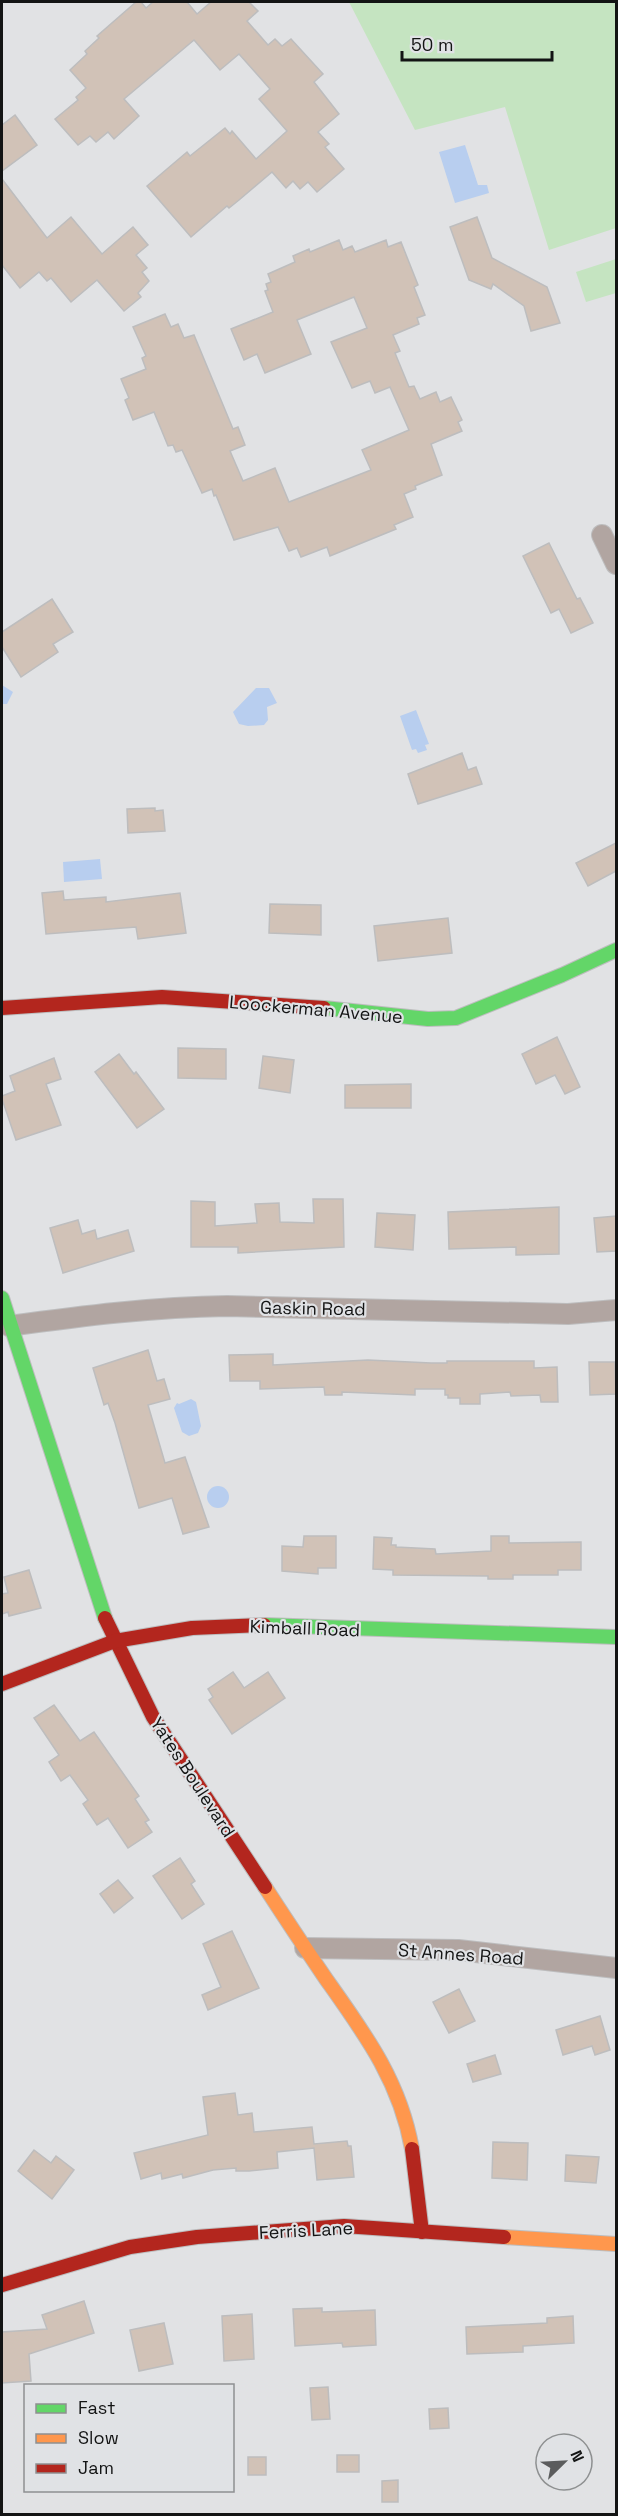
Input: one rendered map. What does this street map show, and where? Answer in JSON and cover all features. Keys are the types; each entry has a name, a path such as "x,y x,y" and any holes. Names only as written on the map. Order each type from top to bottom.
{"street":[{"path":"602,535 616,564"},
{"name":"Loockerman Avenue","path":"2,1008 162,997 287,1004 428,1019 456,1018 562,975 616,950"},
{"name":"Yates Boulevard","path":"2,1298 9,1326 107,1623 153,1717 305,1948 371,2043 395,2088 407,2122 422,2232"},
{"name":"Gaskin Road","path":"9,1326 180,1306 226,1305 568,1314 616,1310"},
{"name":"Kimball Road","path":"2,1684 116,1641 192,1628 253,1625 616,1637"},
{"name":"St Annes Road","path":"305,1948 458,1950 616,1968"},
{"name":"Ferris Lane","path":"2,2285 130,2247 197,2237 344,2226 616,2244"}],"green space":[{"path":"349,2 616,2 616,228 549,250 505,107 415,130"},
{"path":"616,259 616,293 586,302 576,272"}],"water":[{"path":"465,145 478,185 487,185 489,193 455,203 439,152"},
{"path":"2,685 13,692 7,704 2,704"},
{"path":"256,688 269,688 277,703 267,707 268,720 264,725 239,724 233,712"},
{"path":"416,710 429,744 425,745 427,750 418,753 416,749 412,750 400,716"},
{"path":"100,859 102,879 64,882 63,862"},
{"path":"191,1399 196,1402 201,1426 198,1433 189,1436 182,1432 174,1408 177,1403"},
{"path":"218,1486 226,1489 229,1497 226,1505 218,1508 210,1505 207,1497 210,1489"}],"building":[{"path":"136,2 141,2 146,8 153,2 187,2 197,14 211,2 249,2 258,11 247,21 268,45 275,39 282,46 291,39 323,74 314,82 339,114 318,132 329,144 325,147 344,169 317,192 308,182 300,189 293,181 286,188 272,172 191,237 147,186 187,152 190,156 225,128 230,134 232,131 256,159 287,131 259,99 270,89 239,54 220,70 194,40 124,99 139,116 114,139 108,132 96,142 90,136 78,145 55,119 78,100 76,97 86,88 70,70 87,54 85,51 99,38 97,36"},
{"path":"15,115 37,145 2,171 2,125"},
{"path":"2,179 47,238 71,217 102,254 133,227 148,245 136,255 147,268 142,272 149,281 138,293 141,297 124,311 97,280 71,302 51,278 47,281 39,272 20,288 2,265"},
{"path":"477,217 492,258 547,287 560,323 531,331 524,306 493,284 491,289 469,280 450,227"},
{"path":"339,240 343,250 352,246 355,252 386,240 388,247 401,242 418,285 414,287 425,315 417,318 419,324 393,335 400,351 395,353 409,387 414,386 420,399 436,392 440,402 451,397 462,420 458,422 462,431 431,444 442,475 415,486 416,489 404,494 413,517 394,525 396,529 330,556 327,547 301,557 297,548 289,551 278,527 234,540 216,495 214,496 212,489 202,493 182,450 176,452 173,445 168,446 154,412 133,420 125,400 129,398 121,379 146,369 142,358 146,356 133,327 165,314 171,327 178,324 184,338 194,335 233,429 238,427 245,445 230,451 243,481 275,468 289,502 371,470 362,450 409,430 390,387 375,393 370,381 352,388 331,342 367,328 354,297 297,320 311,354 265,373 257,354 244,360 231,329 273,312 265,291 268,290 266,284 271,282 268,274 295,262 293,256 309,249 310,252"},
{"path":"549,543 577,599 580,598 593,623 571,633 559,609 551,613 523,556"},
{"path":"52,599 73,632 53,644 58,652 21,677 2,647 2,632"},
{"path":"462,753 468,770 476,767 482,784 418,804 408,774"},
{"path":"155,808 155,811 163,810 165,831 128,833 127,809"},
{"path":"616,843 616,871 588,886 576,863"},
{"path":"63,891 64,900 106,897 106,902 180,893 186,933 138,939 136,927 46,934 42,893"},
{"path":"270,904 321,905 321,935 269,933"},
{"path":"448,918 452,953 378,961 374,926"},
{"path":"557,1037 580,1087 565,1094 555,1075 536,1084 522,1054"},
{"path":"178,1048 226,1049 226,1079 178,1078"},
{"path":"119,1054 164,1109 137,1128 95,1072"},
{"path":"263,1056 294,1060 290,1093 259,1088"},
{"path":"54,1058 61,1079 46,1084 61,1125 16,1140 2,1099 2,1096 15,1091 10,1076"},
{"path":"411,1084 411,1108 345,1108 345,1085"},
{"path":"313,1199 343,1199 344,1247 238,1253 238,1247 191,1247 191,1201 215,1202 215,1226 257,1223 255,1204 279,1203 280,1222 314,1223"},
{"path":"559,1207 559,1254 516,1255 516,1247 449,1249 448,1212"},
{"path":"377,1213 415,1215 413,1250 375,1247"},
{"path":"616,1216 616,1251 597,1252 594,1218"},
{"path":"78,1220 82,1234 95,1230 97,1239 128,1230 134,1251 63,1273 50,1228"},
{"path":"148,1350 157,1381 164,1379 170,1399 148,1405 165,1463 185,1457 209,1527 183,1534 172,1498 139,1508 115,1423 108,1403 104,1405 93,1368"},
{"path":"273,1354 273,1365 368,1360 431,1363 534,1361 534,1368 557,1367 558,1402 541,1402 540,1395 511,1396 510,1392 480,1394 480,1404 460,1404 460,1398 448,1398 448,1395 445,1395 445,1389 415,1389 415,1395 342,1392 342,1395 325,1395 324,1387 260,1389 260,1381 230,1381 229,1355"},
{"path":"589,1362 615,1362 616,1394 590,1395"},
{"path":"304,1536 336,1536 336,1568 318,1568 318,1574 282,1571 282,1546 303,1547"},
{"path":"491,1536 509,1536 509,1543 581,1542 581,1570 558,1570 558,1575 513,1575 513,1579 488,1579 488,1576 393,1575 393,1570 373,1569 374,1537 392,1538 391,1545 396,1545 396,1547 435,1549 436,1554 491,1551"},
{"path":"29,1570 41,1608 9,1616 8,1612 2,1614 2,1594 8,1593 4,1577"},
{"path":"233,1672 244,1688 268,1672 285,1698 232,1734 209,1700 213,1697 208,1689"},
{"path":"54,1705 80,1741 94,1732 139,1796 135,1799 149,1820 145,1822 152,1832 128,1848 108,1818 97,1825 83,1804 88,1800 70,1775 61,1781 49,1762 59,1755 34,1718"},
{"path":"180,1858 195,1881 191,1884 204,1904 182,1919 153,1876"},
{"path":"118,1880 133,1898 114,1913 100,1894"},
{"path":"232,1931 259,1988 208,2010 202,1995 221,1987 203,1944"},
{"path":"459,1989 475,2021 449,2033 433,2002"},
{"path":"600,2016 610,2050 595,2055 592,2046 563,2055 556,2030"},
{"path":"495,2055 501,2074 473,2082 467,2064"},
{"path":"235,2093 238,2115 252,2113 254,2132 312,2127 314,2144 347,2141 348,2146 351,2146 354,2177 317,2180 314,2148 277,2152 278,2168 249,2171 236,2171 236,2168 213,2170 183,2178 182,2174 162,2179 161,2173 141,2179 134,2153 208,2135 203,2097"},
{"path":"493,2142 528,2143 527,2180 492,2178"},
{"path":"34,2150 51,2163 56,2156 74,2170 52,2199 18,2171"},
{"path":"566,2155 599,2157 596,2183 565,2181"},
{"path":"84,2301 94,2333 29,2354 31,2381 2,2383 2,2332 47,2329 42,2315"},
{"path":"322,2308 322,2312 375,2310 376,2345 343,2347 342,2343 295,2346 293,2309"},
{"path":"252,2314 254,2359 224,2361 222,2316"},
{"path":"573,2316 574,2343 523,2346 523,2352 467,2354 466,2327 547,2323 547,2318"},
{"path":"164,2323 173,2364 139,2371 130,2330"},
{"path":"328,2387 330,2419 312,2420 310,2388"},
{"path":"448,2408 449,2428 430,2429 429,2409"},
{"path":"337,2455 359,2455 359,2472 337,2472"},
{"path":"248,2457 266,2457 266,2475 248,2475"},
{"path":"398,2480 398,2502 382,2502 382,2481"}],"traffic: fast":[{"path":"324,1008 428,1019 456,1018 562,975 616,950"},
{"path":"2,1298 105,1618"},
{"path":"264,1625 616,1637"}],"traffic: slow":[{"path":"265,1887 379,2059 399,2101 412,2149"},
{"path":"504,2237 616,2244"}],"traffic: jam":[{"path":"2,1008 162,997 324,1008"},
{"path":"105,1618 153,1717 265,1887"},
{"path":"2,1684 115,1641 192,1628 264,1625"},
{"path":"412,2149 422,2232"},
{"path":"2,2285 130,2247 197,2237 344,2226 504,2237"}]}
